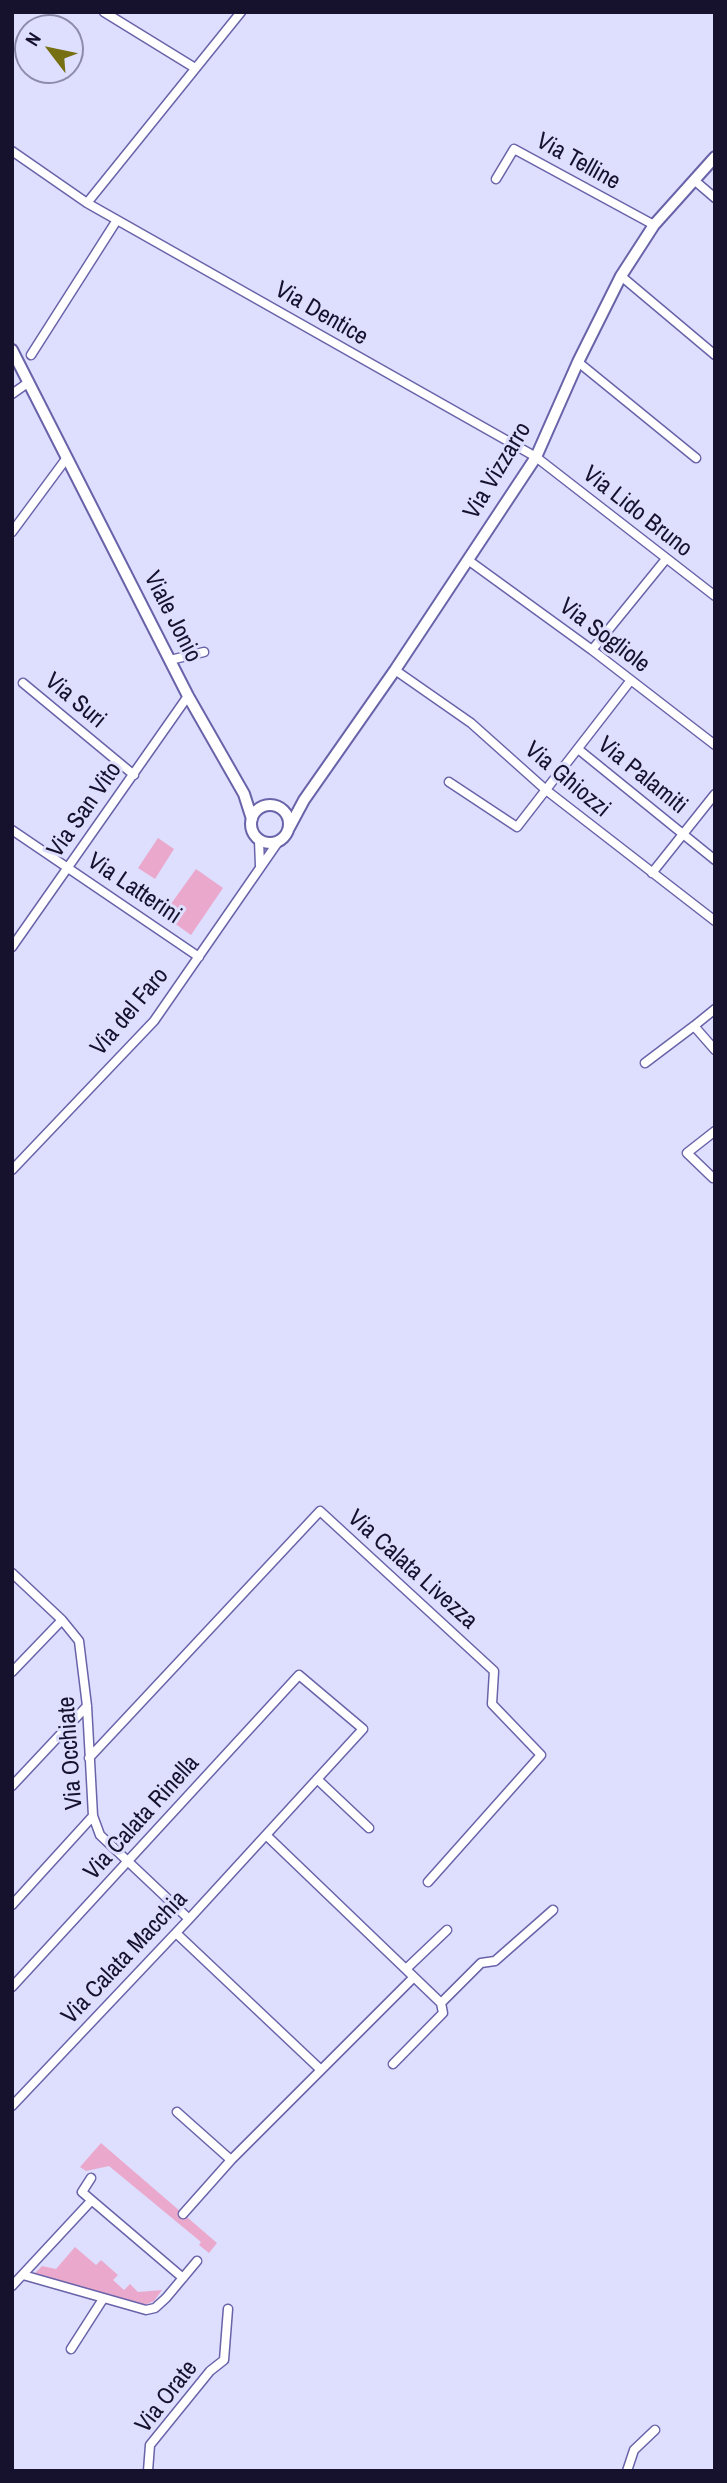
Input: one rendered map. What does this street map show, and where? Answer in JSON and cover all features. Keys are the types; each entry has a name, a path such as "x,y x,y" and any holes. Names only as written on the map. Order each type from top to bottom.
{"street":[{"path":"104,12 195,68"},
{"path":"87,203 241,12"},
{"name":"Via Telline","path":"496,179 514,149 654,225"},
{"name":"Via Dentice","path":"12,151 87,203 536,457"},
{"name":"Via Vizzarro","path":"278,842 536,457 578,362 621,276 654,225 715,157"},
{"path":"694,180 715,198"},
{"path":"31,355 117,220"},
{"path":"621,276 715,355"},
{"name":"Viale Jonio","path":"12,350 188,695 244,793 251,819"},
{"path":"578,362 696,458"},
{"path":"12,394 29,382"},
{"name":"Via Lido Bruno","path":"536,457 715,596"},
{"path":"12,532 66,458"},
{"name":"Via Sogliole","path":"468,559 715,745"},
{"path":"592,650 666,559"},
{"path":"170,660 204,652"},
{"name":"Via Ghiozzi","path":"395,670 471,723 546,790 715,921"},
{"path":"449,782 517,827 631,680"},
{"name":"Via Suri","path":"23,683 134,775"},
{"name":"Via San Vito","path":"12,947 188,695"},
{"name":"Via Palamiti","path":"578,749 715,860"},
{"name":"Viale Jonio","path":"244,793 264,806"},
{"path":"652,873 715,794"},
{"name":"Via Vizzarro","path":"283,810 304,800"},
{"path":"278,842 265,843 251,830 251,819 256,811 273,805 283,810 289,828"},
{"name":"Via Latterini","path":"12,830 199,957"},
{"path":"259,840 260,866"},
{"name":"Via del Faro","path":"12,1170 154,1021 278,842"},
{"path":"645,1063 715,1009"},
{"path":"694,1026 715,1050"},
{"path":"713,1178 687,1153 715,1131"},
{"name":"Via Calata Livezza","path":"89,1758 320,1511 494,1671 492,1704 541,1755 428,1882"},
{"name":"Via Occhiate","path":"14,1577 62,1620 79,1642 87,1706 93,1816 100,1835 190,1919"},
{"path":"12,1672 62,1620"},
{"name":"Via Calata Macchia","path":"12,2106 190,1919 363,1729 299,1675"},
{"name":"Via Calata Rinella","path":"12,1987 299,1675"},
{"path":"12,1786 87,1706"},
{"path":"317,1779 369,1828"},
{"path":"12,1905 93,1816"},
{"path":"266,1835 441,2003 443,2013 393,2064"},
{"path":"441,2003 481,1963 495,1961 553,1910"},
{"path":"406,1969 447,1930"},
{"path":"176,1933 321,2070"},
{"path":"183,2214 231,2160 414,1977"},
{"path":"177,2112 231,2160"},
{"path":"91,2178 82,2192 183,2278"},
{"path":"12,2286 92,2201"},
{"path":"23,2274 146,2311 155,2308 164,2300 197,2261"},
{"path":"71,2349 103,2299"},
{"name":"Via Orate","path":"148,2471 150,2445 210,2371 224,2360 228,2309"},
{"path":"626,2471 634,2450 655,2430"}],"shaded area":[{"path":"158,838 174,849 155,879 138,868"},
{"path":"196,869 223,888 191,935 163,915"},
{"path":"101,2143 217,2243 209,2253 199,2245 201,2242 109,2166 86,2171 80,2167"},
{"path":"75,2247 96,2265 101,2260 118,2275 113,2280 124,2290 130,2284 138,2292 162,2290 154,2301 145,2305 33,2275 42,2266 56,2269"}]}
